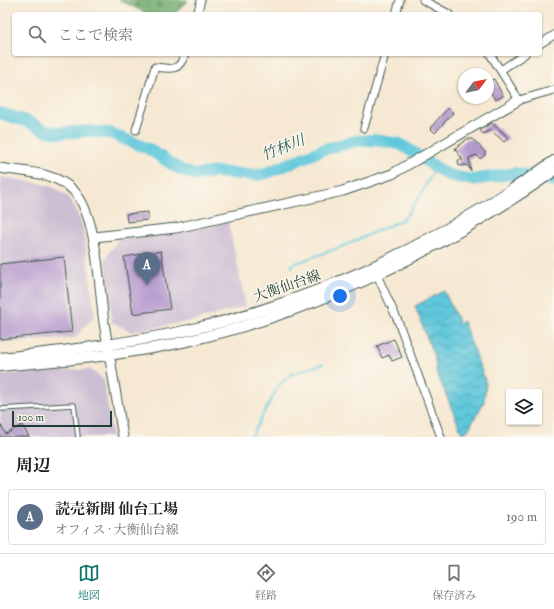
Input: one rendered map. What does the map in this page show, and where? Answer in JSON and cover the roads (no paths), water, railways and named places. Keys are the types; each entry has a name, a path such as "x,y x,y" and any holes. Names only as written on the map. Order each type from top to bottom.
{"main road":[{"name":"大衡仙台線","path":"0,358 109,350 190,330 287,303 365,271 441,233 552,165"},
{"name":"大衡仙台線","path":"0,366 109,350 192,340 298,309 377,275 448,239 527,190 552,165"}],"street":[{"path":"198,12 201,0"},
{"path":"397,12 400,0"},
{"path":"423,0 446,12"},
{"path":"542,43 554,34"},
{"path":"136,130 155,67 177,67 181,64 184,56"},
{"path":"364,128 384,56"},
{"path":"491,56 520,100"},
{"path":"501,70 522,56"},
{"path":"94,237 176,228 343,191 382,179 520,100 554,90"},
{"path":"0,168 57,179 74,191 84,206 94,237 109,350 123,437"},
{"path":"377,275 398,321 441,437"}],"lane":[{"path":"0,409 74,405 78,437"}],"water":[{"path":"444,291 459,323 463,321 486,383 484,402 468,430 462,433 436,371 435,359 415,306"}],"waterway":[{"name":"竹林川","path":"0,113 29,122 44,130 59,133 88,131 110,133 149,149 179,169 195,175 216,172 256,175 267,173 322,150 355,141 374,140 400,144 448,175 472,180 516,173 554,181"},
{"path":"293,268 291,265 341,247 404,219 421,194 435,168"},
{"path":"251,437 279,385 292,374 323,364"}],"place":[{"name":"読売新聞 仙台工場","path":"147,285"}]}
